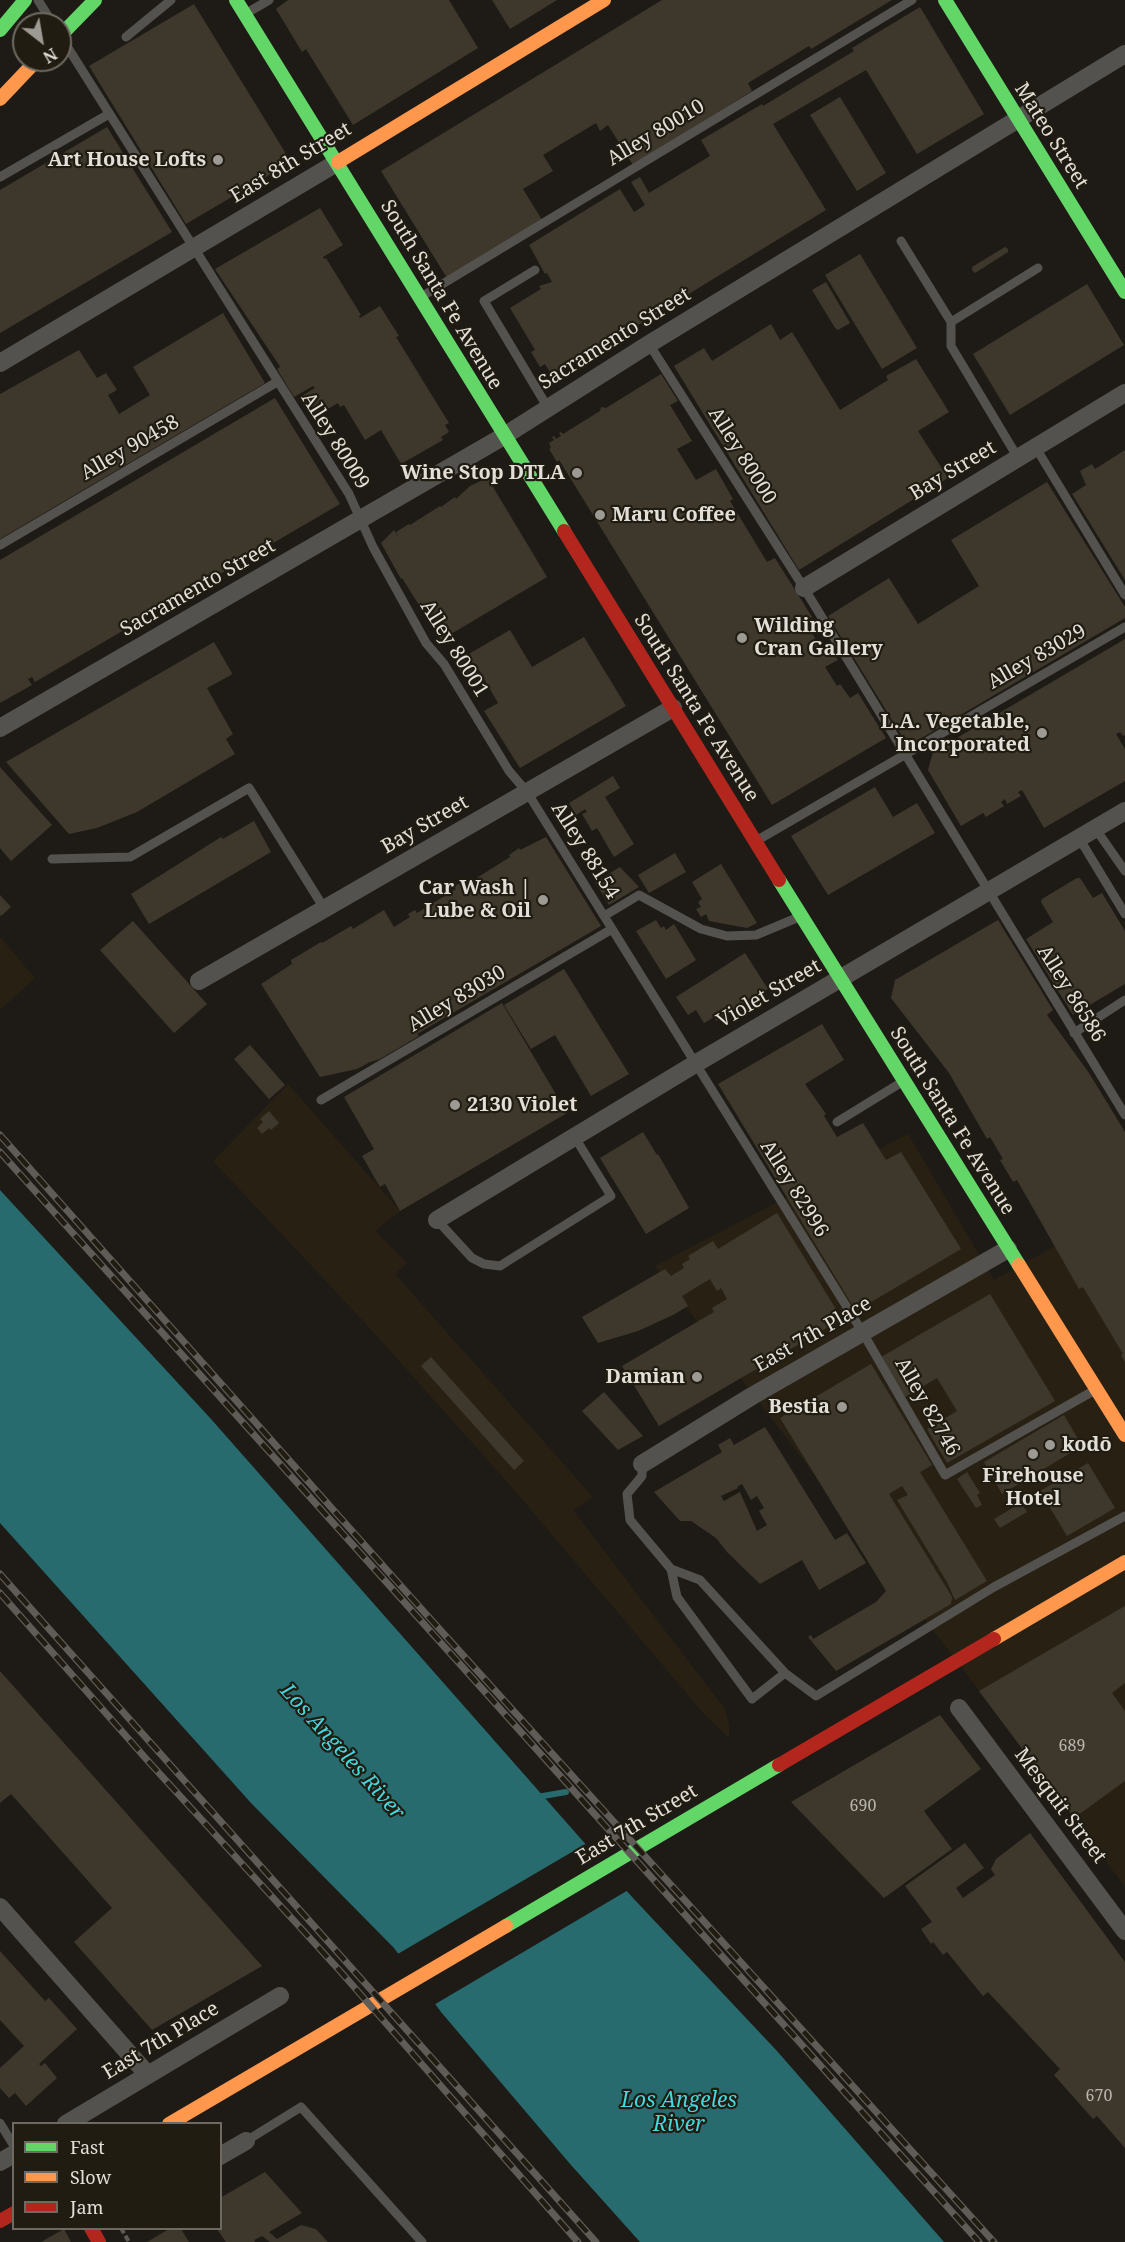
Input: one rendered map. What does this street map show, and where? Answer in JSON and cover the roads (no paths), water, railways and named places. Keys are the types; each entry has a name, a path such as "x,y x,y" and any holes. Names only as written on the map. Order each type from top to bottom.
{"main road":[{"path":"0,30 26,0"},
{"path":"72,21 89,0"},
{"path":"72,23 95,0"},
{"name":"South Santa Fe Avenue","path":"236,0 801,916 1125,1435"},
{"name":"East 8th Street","path":"338,162 604,0"},
{"name":"Mateo Street","path":"945,0 1125,292"},
{"path":"0,99 26,72"},
{"name":"East 7th Street","path":"172,2122 1125,1562"}],"street":[{"name":"Sacramento Street","path":"0,728 504,436 1016,118 1125,54"},
{"name":"East 8th Street","path":"0,363 338,162"},
{"name":"Bay Street","path":"804,588 1125,393"},
{"name":"Bay Street","path":"199,981 673,708"},
{"name":"Violet Street","path":"436,1220 695,1064 1125,811"},
{"name":"East 7th Place","path":"642,1464 752,1396 1008,1249"},
{"name":"Mesquit Street","path":"959,1708 1125,1931"},
{"path":"0,1907 148,2075"},
{"name":"East 7th Place","path":"69,2122 280,1996"},
{"path":"222,2155 246,2141"}],"lane":[{"path":"126,38 171,0"},
{"path":"245,14 269,0"},
{"name":"Alley 80010","path":"420,297 912,0"},
{"name":"Alley 80009","path":"72,54 349,494 361,519"},
{"path":"0,177 109,114"},
{"path":"902,241 951,322 951,346 1018,459"},
{"path":"951,322 1038,268"},
{"path":"535,270 484,301 548,408"},
{"name":"Alley 80000","path":"649,344 804,588 905,754"},
{"name":"Alley 90458","path":"0,545 278,382"},
{"path":"1036,448 1125,595"},
{"name":"Alley 80001","path":"361,519 373,547 426,643 444,664 509,771 527,792"},
{"name":"Alley 83029","path":"755,841 1125,627"},
{"name":"Alley 86586","path":"905,754 1125,1115"},
{"path":"52,859 130,857 249,788 324,908"},
{"name":"Alley 88154","path":"527,792 695,1064"},
{"path":"1095,828 1125,871"},
{"path":"1079,838 1125,914"},
{"path":"604,916 639,895 700,929 727,936 756,935 801,916"},
{"name":"Alley 83030","path":"321,1100 612,929"},
{"path":"1074,1033 1125,1000"},
{"name":"Alley 82996","path":"695,1064 862,1333"},
{"path":"837,1122 904,1081"},
{"path":"436,1220 472,1258 484,1264 500,1266 611,1196 574,1136"},
{"name":"Alley 82746","path":"862,1333 945,1475 1096,1390"},
{"path":"642,1464 642,1476 627,1494 630,1520 671,1569 677,1597 752,1699 785,1672"},
{"path":"671,1569 700,1580 785,1672 816,1696 994,1587 1125,1516"},
{"path":"246,2141 302,2107 422,2242"},
{"path":"0,2123 12,2143"}],"water":[{"name":"Los Angeles River","path":"0,1190 211,1419 633,1898 777,2051 944,2242 640,2242 441,2012 394,1948 251,1803 0,1523"}],"waterway":[{"path":"537,1797 566,1792"}],"railway":[{"path":"0,1135 425,1613 994,2242"},
{"path":"0,1152 979,2242"},
{"path":"0,1574 596,2242"},
{"path":"0,1593 148,1761 340,1971 578,2242"}],"place":[{"name":"Art House Lofts","path":"218,160"},
{"name":"Wine Stop DTLA","path":"577,473"},
{"name":"Maru Coffee","path":"600,515"},
{"name":"Wilding Cran Gallery","path":"742,638"},
{"name":"L.A. Vegetable, Incorporated","path":"1042,733"},
{"name":"Car Wash | Lube & Oil","path":"543,900"},
{"name":"2130 Violet","path":"455,1105"},
{"name":"Damian","path":"697,1377"},
{"name":"Bestia","path":"842,1407"},
{"name":"kodō","path":"1050,1445"},
{"name":"Firehouse Hotel","path":"1033,1454"}]}
